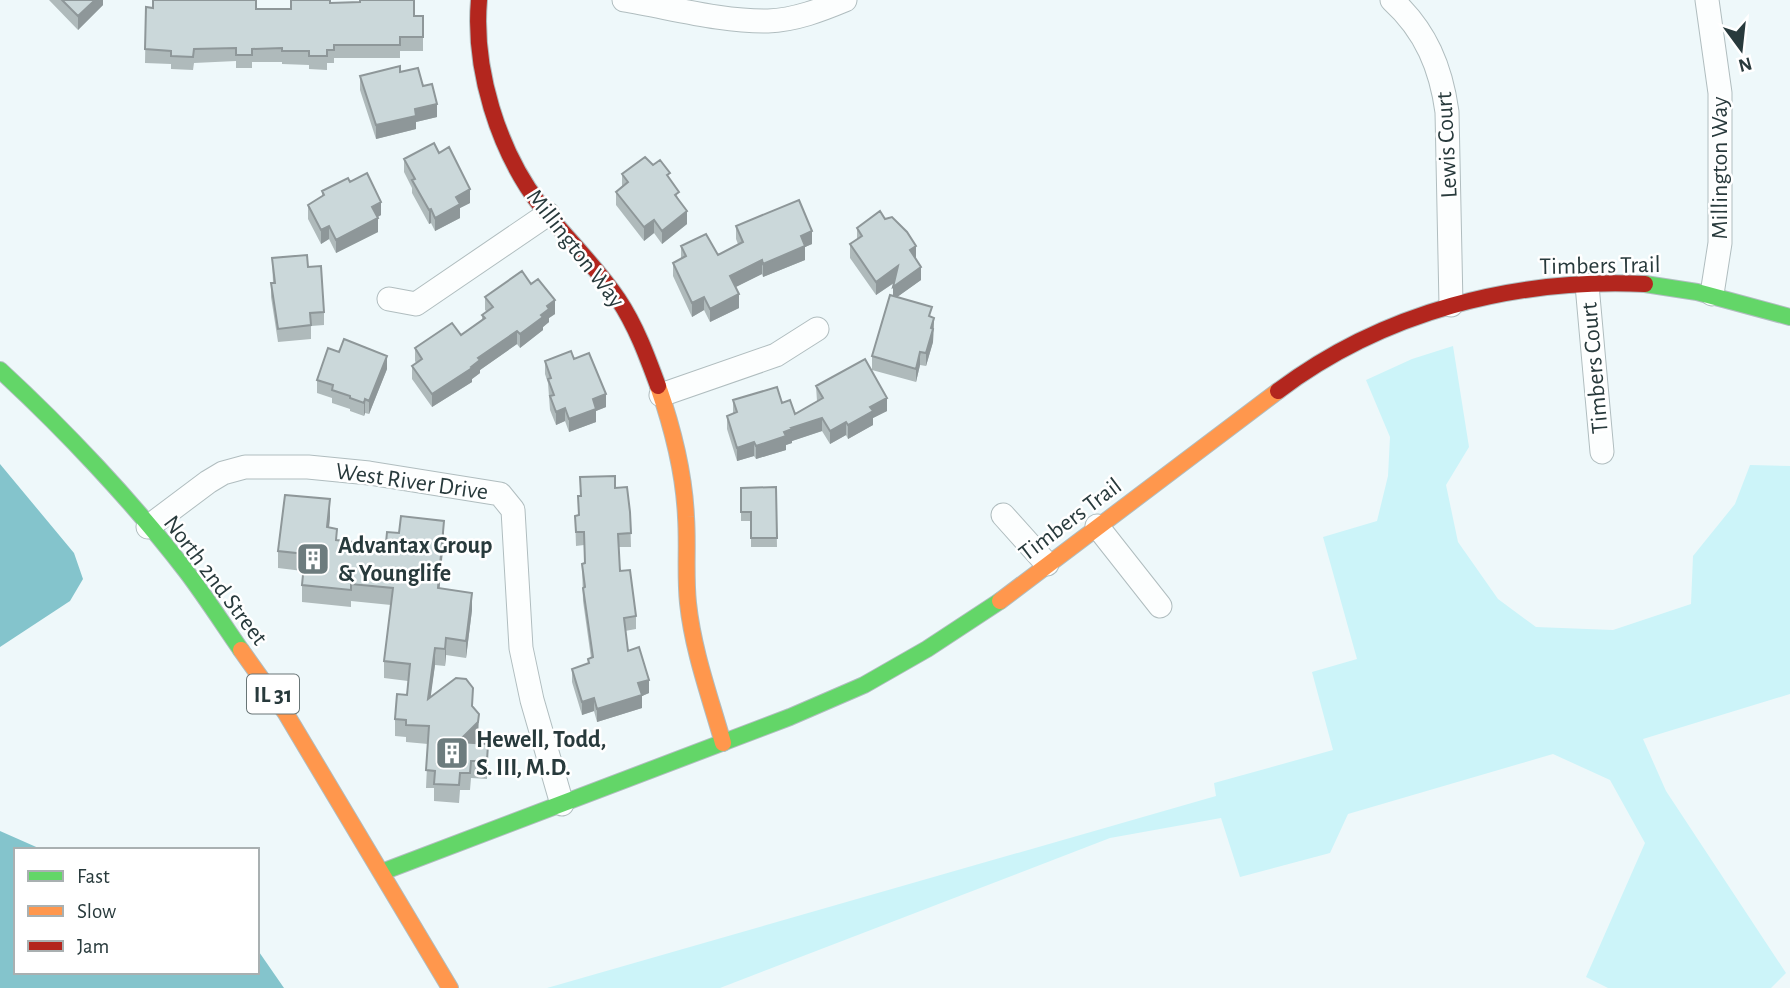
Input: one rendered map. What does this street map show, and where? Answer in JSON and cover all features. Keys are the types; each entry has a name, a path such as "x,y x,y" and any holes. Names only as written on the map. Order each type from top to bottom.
{"street":[{"name":"Millington Way","path":"480,0 478,12 485,88 510,156 528,188 619,300 661,395 678,454 685,492 688,602 693,633 723,743"},
{"path":"624,0 768,21 810,14 845,0"},
{"name":"Lewis Court","path":"1392,0 1405,12 1425,41 1443,80 1447,112 1451,305"},
{"name":"Millington Way","path":"1707,0 1720,93 1720,243 1712,293"},
{"path":"389,299 416,304 548,214"},
{"name":"Timbers Trail","path":"382,872 723,743 864,685 927,649 990,608 1290,382 1371,335 1451,305 1527,289 1627,283 1712,293 1790,317"},
{"name":"Timbers Court","path":"1587,285 1602,452"},
{"path":"661,395 776,355 817,329"},
{"name":"North 2nd Street","path":"0,370 44,412 185,570 285,712 450,988"},
{"name":"West River Drive","path":"148,527 216,477 245,467 309,467 369,473 500,494 513,510 522,648 532,699 562,804"},
{"path":"1003,515 1047,564"},
{"path":"1097,526 1160,606"}],"shaded area":[{"path":"1453,346 1469,447 1446,485 1458,542 1498,599 1536,627 1613,630 1691,604 1693,556 1735,504 1750,465 1790,466 1790,694 1643,739 1666,791 1786,973 1771,988 1608,988 1586,977 1645,843 1610,780 1553,754 1348,814 1330,853 1240,877 1221,818 1110,838 720,988 547,988 1216,796 1214,783 1333,750 1312,672 1357,659 1323,537 1377,521 1388,476 1390,437 1366,380 1412,359"},
{"path":"0,464 74,553 83,579 70,601 0,647"},
{"path":"0,831 38,848 14,848 14,974 259,974 259,952 284,988 0,988"}],"building":[{"path":"62,0 95,0 78,16"},
{"path":"153,0 256,0 256,9 291,9 291,0 330,0 330,3 414,0 414,16 423,16 423,37 400,37 400,45 334,45 334,50 327,50 327,56 309,56 309,51 282,51 282,48 252,49 252,55 236,55 236,48 194,49 193,57 171,56 171,51 145,49 146,7 153,8"},
{"path":"400,66 400,72 418,68 423,86 432,84 437,104 415,109 416,116 376,125 360,76"},
{"path":"434,143 439,153 449,147 470,189 456,197 460,204 435,218 412,180 415,179 404,159"},
{"path":"645,157 653,165 660,160 679,192 675,195 687,211 662,231 654,220 644,227 616,192 628,182 622,174"},
{"path":"367,173 381,202 372,207 378,218 336,240 329,226 321,230 308,205 324,195 322,191 348,178 350,182"},
{"path":"799,200 812,231 801,236 805,246 763,264 762,260 730,276 739,294 710,309 704,297 692,303 673,263 686,256 681,246 706,234 718,255 743,242 736,226"},
{"path":"880,211 885,219 892,217 907,232 916,246 910,250 921,267 893,287 898,266 876,282 850,244 862,236 857,228"},
{"path":"307,255 308,267 321,266 324,312 310,313 311,325 278,329 271,283 275,283 272,258"},
{"path":"522,271 531,284 538,279 555,300 547,306 549,309 541,315 543,317 520,334 517,331 478,358 480,360 472,368 432,394 412,366 422,359 415,348 452,323 461,335 485,318 482,315 493,307 485,297"},
{"path":"890,295 932,307 929,316 934,318 933,329 926,353 920,352 916,369 872,356"},
{"path":"344,339 387,356 369,401 365,399 364,403 332,390 333,385 317,380 328,348 339,352"},
{"path":"571,351 574,359 589,353 606,394 593,399 596,409 569,419 565,408 556,412 550,396 554,395 545,361"},
{"path":"865,359 887,398 870,407 873,411 848,425 846,422 830,431 822,418 791,428 784,432 786,436 756,446 754,442 737,448 727,416 737,412 733,400 777,387 782,403 790,400 795,414 823,398 816,386"},
{"path":"615,476 615,488 627,487 630,512 631,533 618,534 620,571 630,570 636,616 624,618 628,651 639,647 649,680 638,683 642,695 597,709 594,698 582,702 572,669 589,663 588,659 593,657 583,588 584,532 576,532 575,516 579,515 580,477"},
{"path":"776,487 777,538 751,538 751,512 741,512 741,488"},
{"path":"285,495 330,499 327,527 337,529 336,540 386,543 387,532 399,533 401,516 444,521 438,588 472,593 466,641 446,638 445,649 435,648 428,699 456,678 466,679 473,688 472,706 479,714 478,722 458,742 488,744 487,761 471,761 470,773 460,773 459,785 434,784 435,771 426,770 429,726 406,725 406,720 395,719 397,694 407,695 410,664 384,661 393,588 351,584 351,590 302,585 305,554 278,551"}],"traffic: fast":[{"path":"1645,284 1697,292 1790,317"},
{"path":"0,370 73,441 144,519 193,581 241,650"},
{"path":"382,872 790,717 864,685 927,649 1000,601"}],"traffic: slow":[{"path":"658,386 673,434 683,483 690,621 702,674 723,743"},
{"path":"1000,601 1278,391"},
{"path":"241,650 285,712 450,988"}],"traffic: jam":[{"path":"479,0 478,26 485,81 491,108 512,159 540,205 600,274 618,299 636,330 658,386"},
{"path":"1278,391 1319,363 1361,340 1452,306 1499,294 1547,287 1645,284"}],"place":[{"name":"Advantax Group & Younglife","path":"313,559"},
{"name":"Hewell, Todd, S. III, M.D.","path":"452,753"}]}
